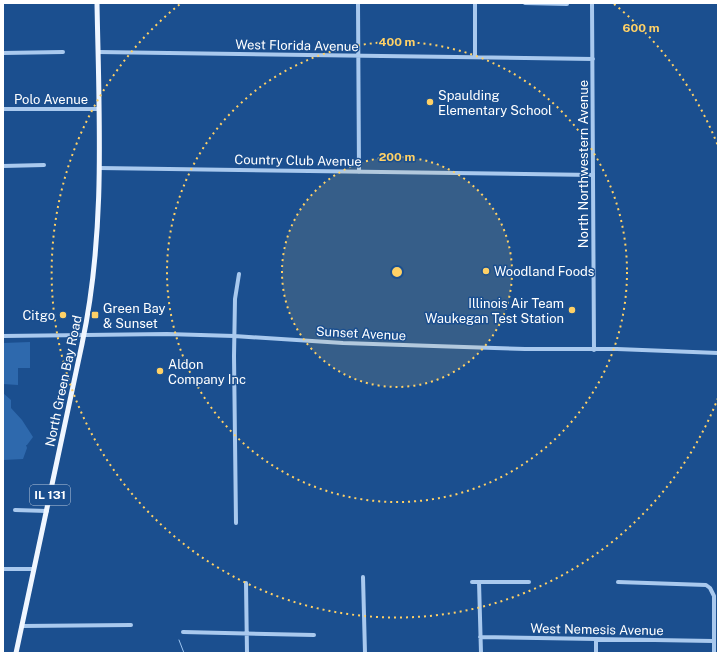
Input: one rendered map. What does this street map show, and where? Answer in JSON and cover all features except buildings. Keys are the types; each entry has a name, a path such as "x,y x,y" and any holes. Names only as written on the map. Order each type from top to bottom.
{"main road":[{"name":"IL 131","path":"97,3 99,109"},
{"name":"North Green Bay Road","path":"16,653 84,335 91,294 95,261 97,221 99,109"}],"street":[{"path":"358,3 359,172"},
{"path":"475,3 475,57"},
{"path":"525,3 567,4"},
{"name":"North Northwestern Avenue","path":"592,3 594,350"},
{"path":"3,54 63,52"},
{"name":"West Florida Avenue","path":"98,52 593,59"},
{"name":"Polo Avenue","path":"3,110 99,109"},
{"path":"3,166 44,165"},
{"name":"Country Club Avenue","path":"99,168 593,175"},
{"path":"236,523 234,336 235,299 239,274"},
{"name":"Sunset Avenue","path":"3,336 167,334 234,336 343,343 525,349 655,350 718,353"},
{"path":"15,510 46,511"},
{"path":"3,569 34,569"},
{"path":"364,577 365,653"},
{"path":"472,582 529,582"},
{"path":"479,582 481,653"},
{"path":"618,582 706,585 710,588 714,596 714,653"},
{"path":"246,583 247,653"},
{"path":"22,626 131,625"},
{"path":"183,632 314,635"},
{"name":"West Nemesis Avenue","path":"480,637 713,641"},
{"path":"596,640 596,653"}],"shaded area":[{"path":"30,342 30,368 18,368 18,385 3,384 3,343"},
{"path":"3,393 11,400 11,408 22,420 33,437 26,445 27,448 23,459 3,460"}],"waterway":[{"path":"179,640 184,653"}],"place":[{"name":"Spaulding Elementary School","path":"430,102"},
{"name":"Woodland Foods","path":"486,271"},
{"name":"Illinois Air Team Waukegan Test Station","path":"572,310"},
{"name":"Citgo","path":"63,315"},
{"name":"Green Bay & Sunset","path":"95,315"},
{"name":"Aldon Company Inc","path":"160,371"}]}
